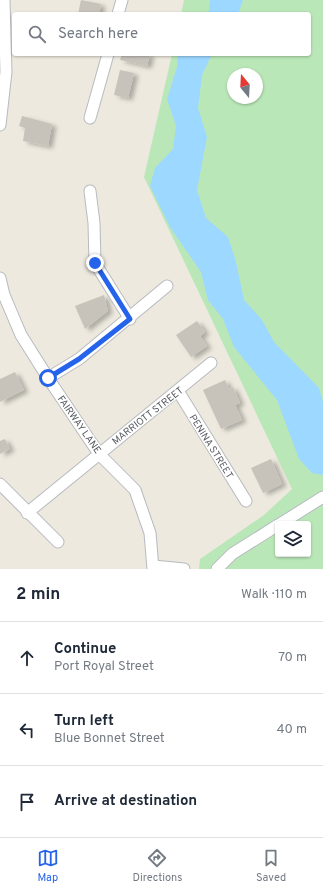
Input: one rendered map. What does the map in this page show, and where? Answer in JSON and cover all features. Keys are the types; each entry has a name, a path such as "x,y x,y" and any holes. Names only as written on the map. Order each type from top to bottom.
{"street":[{"path":"0,125 2,87 6,72 4,0"},
{"path":"119,12 122,0"},
{"path":"90,118 107,56"},
{"path":"90,191 94,223 95,263 130,319"},
{"name":"FAIRWAY LANE","path":"0,278 4,295 21,335 48,378 99,454 135,490 150,533 153,568"},
{"path":"48,378 79,359 130,319 167,286"},
{"name":"MARRIOTT STREET","path":"27,513 211,363"},
{"name":"PENINA STREET","path":"178,391 246,501"},
{"path":"0,484 27,513 58,542"},
{"path":"285,521 323,497"},
{"path":"217,569 232,554 275,527"},
{"path":"153,568 184,569"}],"green space":[{"path":"184,0 323,0 323,569 199,569 200,559 264,515 292,489 144,177 172,56 311,56 311,12 181,12"}],"water":[{"path":"210,0 243,0 239,12 208,12"},
{"path":"178,56 211,56 202,75 198,108 207,137 197,190 206,218 228,237 236,262 244,300 262,320 274,342 319,388 323,402 323,475 312,473 299,459 277,400 234,347 223,319 208,300 201,272 170,227 150,186 155,168 173,149 176,126 167,99 177,67"}],"building":[{"path":"81,0 101,4 99,12 78,12"},
{"path":"121,56 150,56 147,66 120,60"},
{"path":"120,70 134,73 128,98 114,95"},
{"path":"22,116 52,124 48,146 23,141 25,128 19,126"},
{"path":"104,295 108,311 85,329 75,306"},
{"path":"197,321 205,332 200,336 207,346 191,357 176,335"},
{"path":"15,372 24,390 0,402 0,379"},
{"path":"225,380 229,389 233,387 240,403 235,405 242,420 221,429 203,390"},
{"path":"5,439 10,449 0,454 0,441"},
{"path":"271,459 282,484 263,493 251,468"}],"route":[{"path":"48,378 79,359 130,319 95,263"}]}
